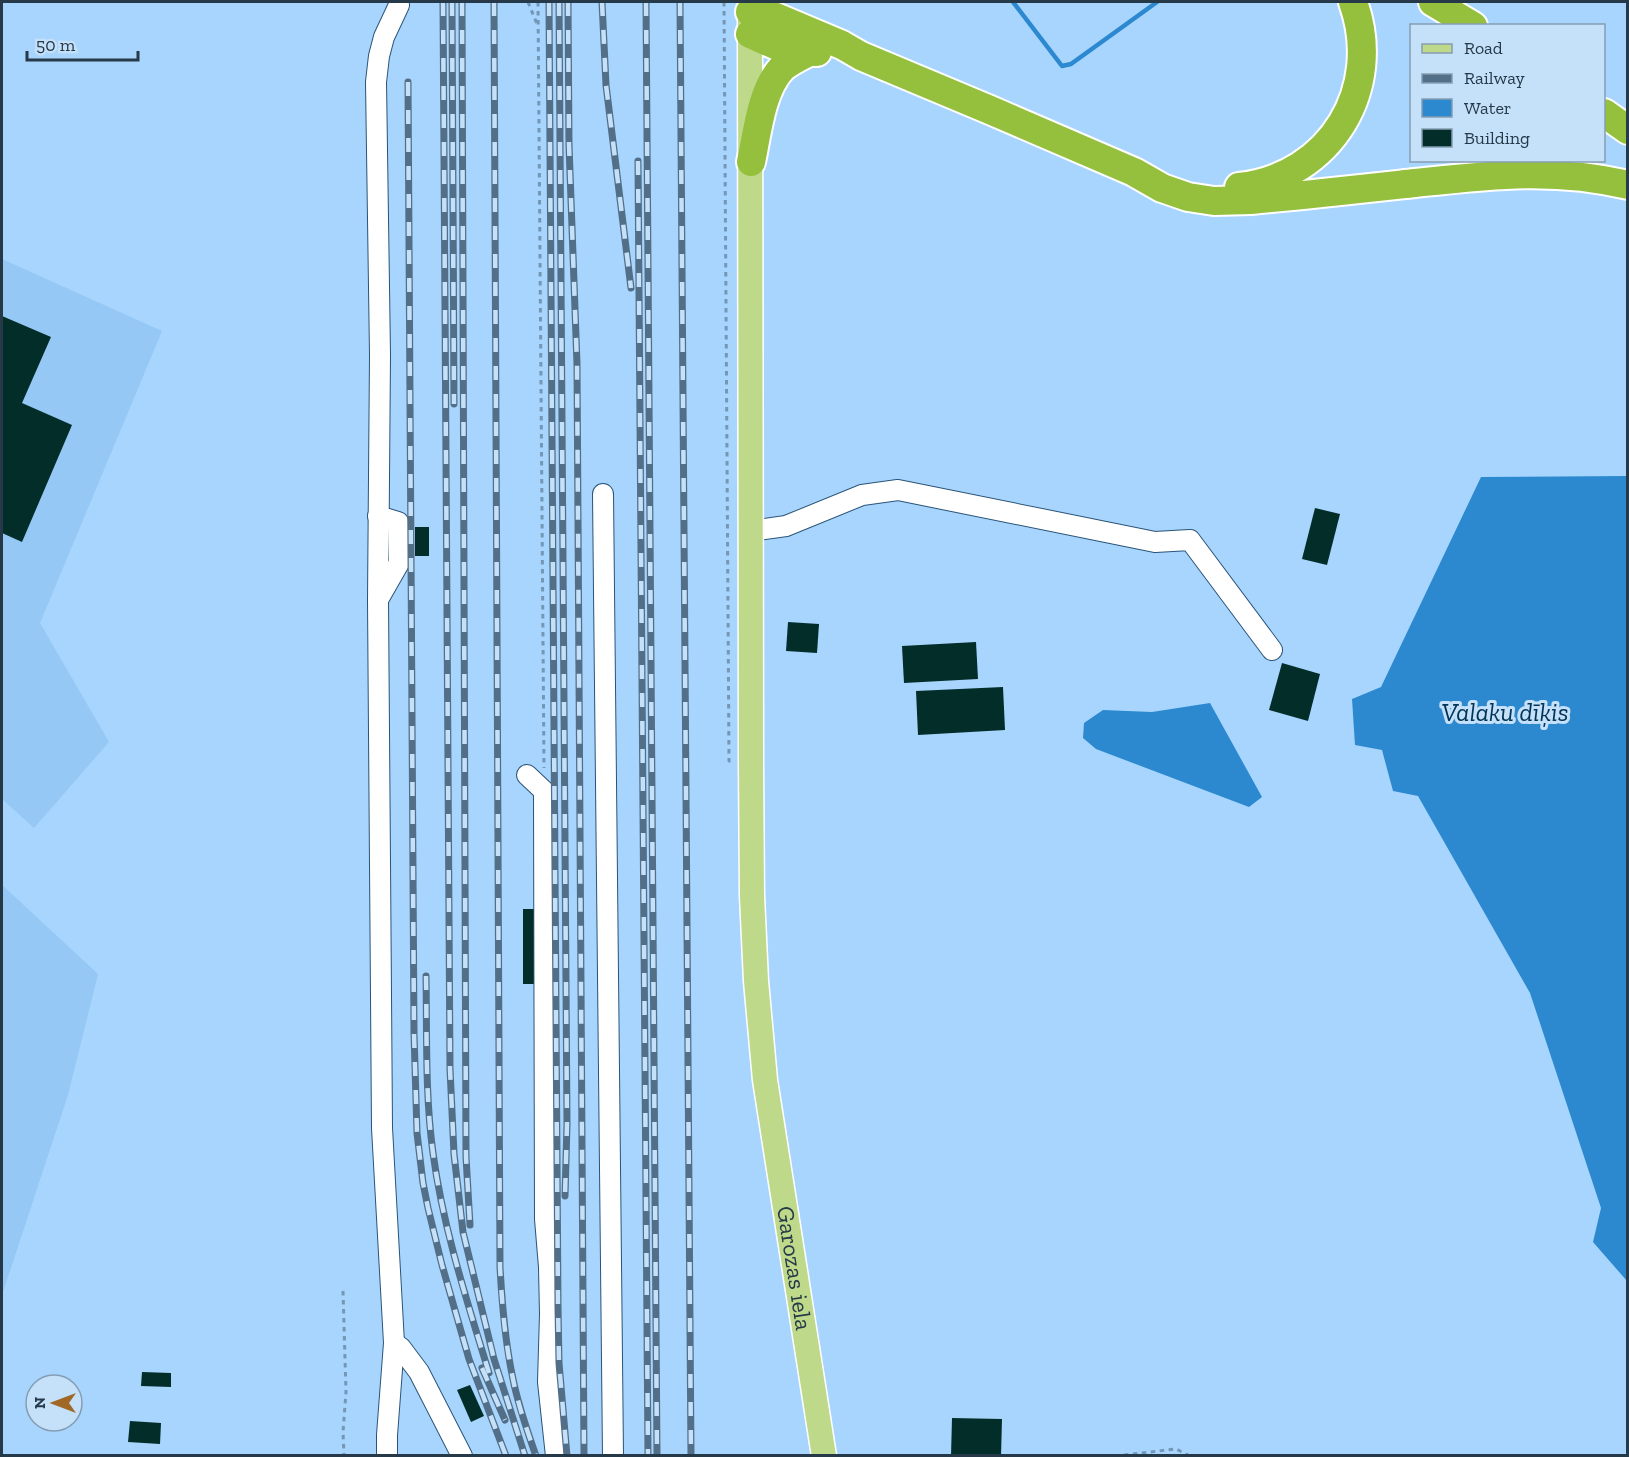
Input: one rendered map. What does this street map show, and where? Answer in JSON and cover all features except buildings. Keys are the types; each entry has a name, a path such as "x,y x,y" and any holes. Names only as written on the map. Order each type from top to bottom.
{"highway":[{"path":"1134,172 1193,187 1224,189 1251,186 1281,176 1304,164 1322,149 1338,130 1351,107 1360,81 1363,55 1360,20 1353,2"},
{"path":"1434,2 1470,24"},
{"path":"743,12 782,48 861,56"},
{"path":"743,12 766,13 1134,172 1162,188 1188,197 1214,201 1251,200 1502,174 1547,173 1605,179 1628,185"},
{"path":"751,162 763,107 772,83 783,68 811,51"},
{"path":"1605,114 1628,130"}],"main road":[{"name":"Garozas iela","path":"743,12 751,162 752,896 756,981 765,1080 824,1455"}],"street":[{"path":"387,1455 394,1343 382,1128 378,600 380,355 376,82 384,38 399,5"},
{"path":"752,531 786,526 862,495 897,490 1155,542 1190,540 1272,650"},
{"path":"603,494 613,1455"},
{"path":"528,775 544,791 545,1219 550,1314 548,1382 556,1455"},
{"path":"394,1343 401,1348 419,1372 462,1455"}],"path":[{"path":"528,2 537,25"},
{"path":"538,2 544,791"},
{"path":"729,761 743,12"},
{"path":"344,1291 346,1392 344,1455"},
{"path":"1115,1455 1176,1449 1190,1455"}],"shaded area":[{"path":"2,259 162,331 40,623 109,742 34,828 2,799"},
{"path":"2,885 98,974 68,1095 2,1295"}],"water":[{"name":"Valaku dīķis","path":"1627,476 1627,1281 1593,1242 1601,1208 1530,993 1418,796 1393,791 1382,750 1355,745 1352,699 1381,687 1481,477"},
{"path":"1210,703 1262,797 1249,807 1096,749 1083,738 1084,723 1103,710 1152,712"}],"waterway":[{"path":"1013,2 1062,66 1071,64 1157,2"}],"railway":[{"path":"443,2 450,1069 454,1154 463,1232 494,1359 525,1456"},
{"path":"452,2 454,404"},
{"path":"462,2 466,1157 470,1225"},
{"path":"494,2 500,1267 510,1365 520,1408 536,1456"},
{"path":"549,2 558,1307 559,1363 567,1456"},
{"path":"559,2 567,1124 565,1196"},
{"path":"568,2 569,145 577,364 584,1456"},
{"path":"602,2 606,85 631,288"},
{"path":"646,2 657,1456"},
{"path":"680,2 691,1456"},
{"path":"408,82 414,1033 417,1133 423,1183 442,1265 469,1359 506,1456"},
{"path":"638,161 648,1456"},
{"path":"426,976 429,1109 437,1181 457,1264 489,1373"},
{"path":"482,1368 505,1420"}]}
